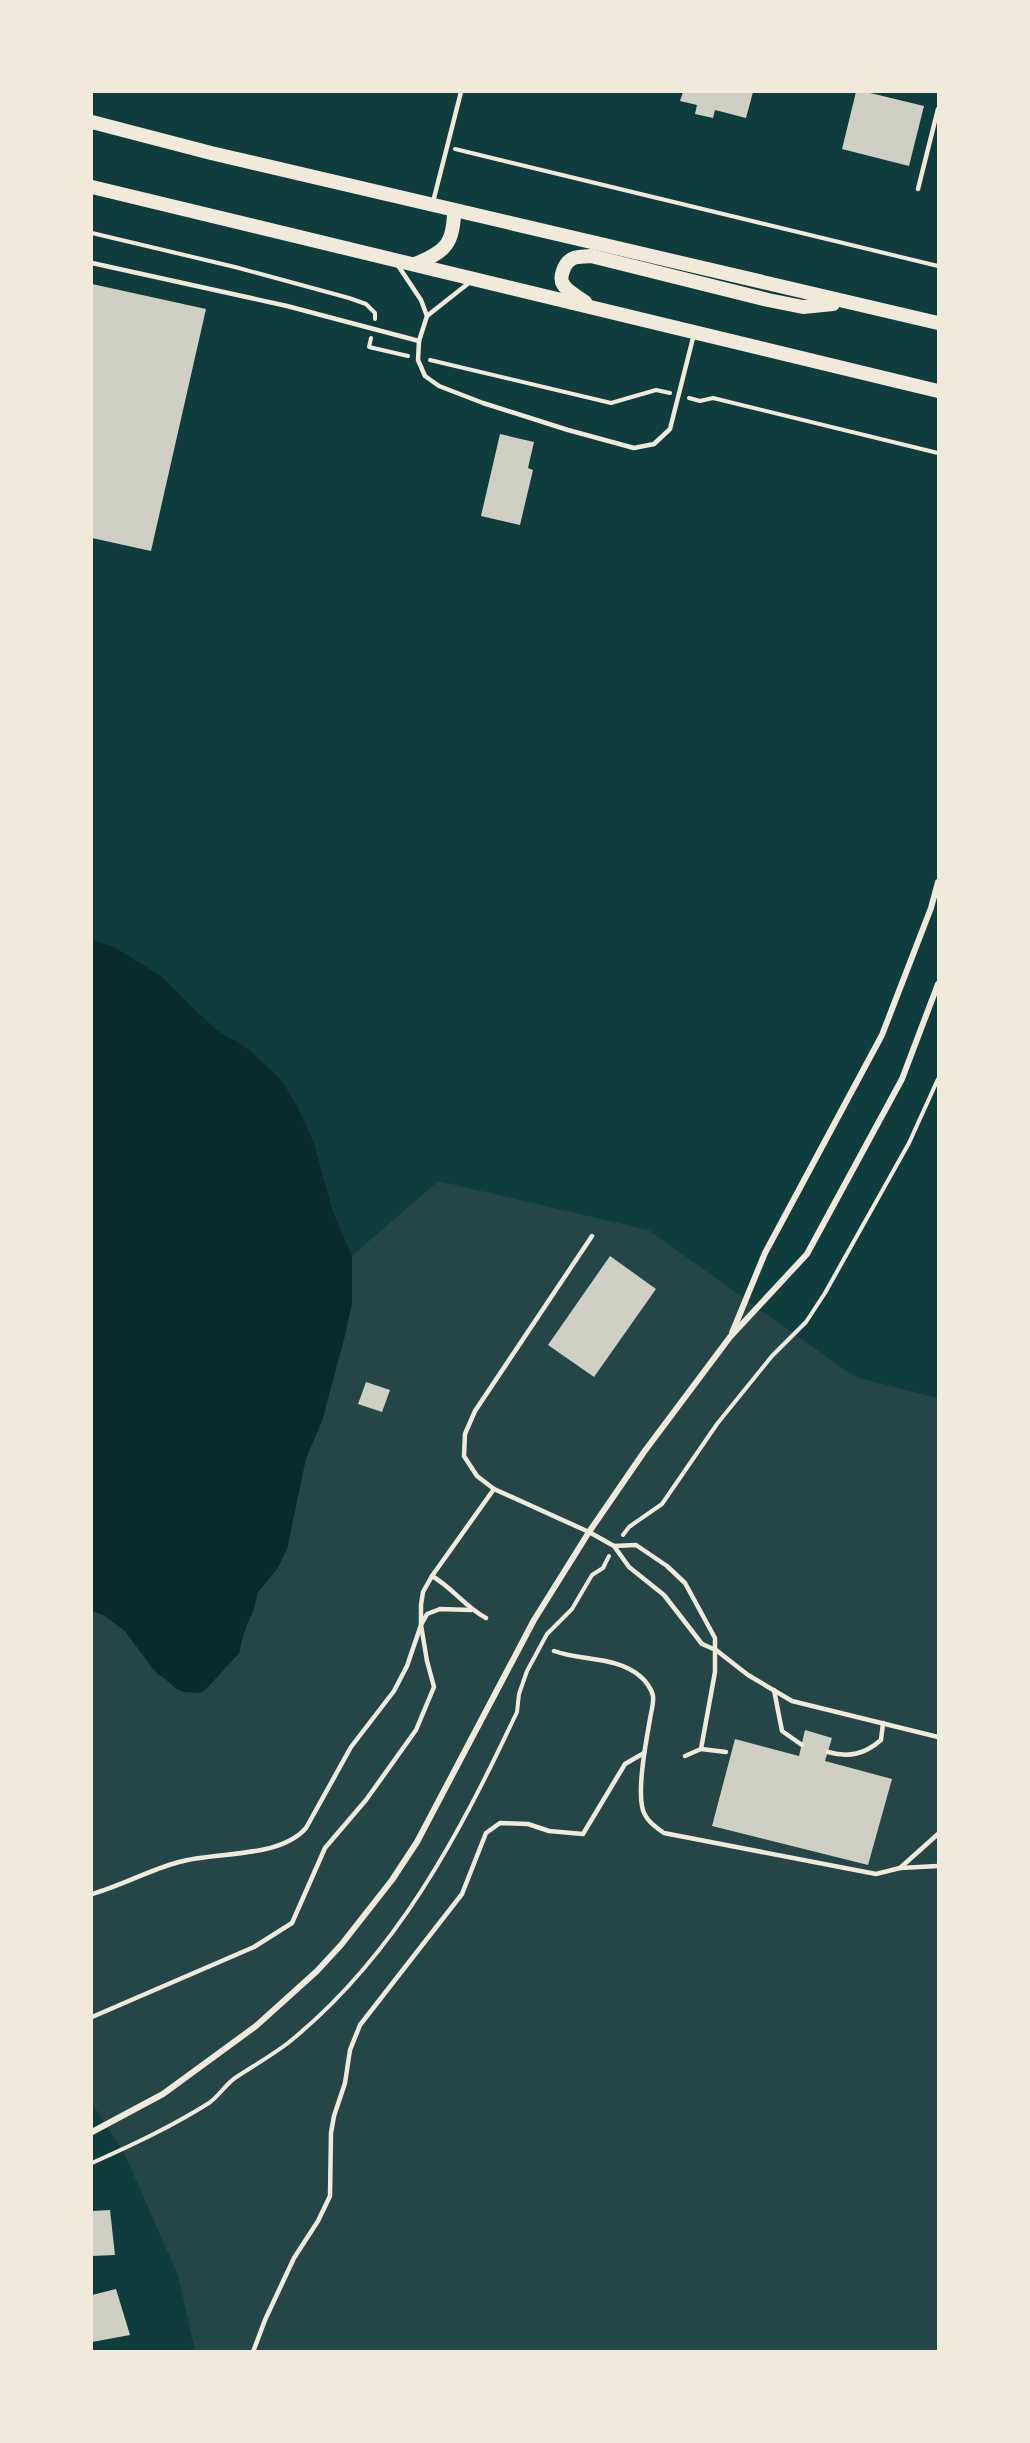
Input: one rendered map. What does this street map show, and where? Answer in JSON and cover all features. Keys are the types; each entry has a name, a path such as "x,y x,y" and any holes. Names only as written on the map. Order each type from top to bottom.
{"main road":[{"path":"92,122 844,303 939,323"},
{"path":"92,187 939,391"},
{"path":"415,264 438,255 447,243 454,226 454,210"},
{"path":"593,307 562,283 563,270 572,259 591,256 802,307 844,303"}],"street":[{"path":"730,1337 765,1253 882,1035 939,882"},
{"path":"92,2132 163,2094 225,2050 285,2002 341,1945 392,1880 417,1842 534,1620 589,1532 644,1452 730,1337 807,1254 902,1078 939,984"}],"lane":[{"path":"432,205 461,92"},
{"path":"918,189 939,109"},
{"path":"394,259 428,316"},
{"path":"92,263 287,306 419,341"},
{"path":"474,278 428,316 419,341 418,360 425,376 439,386 483,403 634,447 654,444 670,429 681,396 695,332"},
{"path":"592,1236 475,1411 465,1434 464,1456 477,1476 494,1489 589,1532 614,1546 629,1567 664,1595 702,1644 716,1650 748,1675 792,1701 939,1737"},
{"path":"92,2017 254,1947 292,1923 325,1848 366,1800 416,1730 434,1687 427,1661 422,1625 423,1592 494,1489"},
{"path":"614,1546 636,1545 667,1566 685,1583 715,1638 715,1672 701,1749"},
{"path":"432,1576 442,1582 471,1610 486,1618"},
{"path":"92,1894 177,1862 275,1846 299,1836 306,1828 351,1747 394,1691 407,1666 427,1614 440,1609 471,1610"},
{"path":"554,1651 567,1656 613,1664 642,1677 653,1697 644,1753 642,1805 648,1821 664,1833 876,1874 900,1868 939,1866"},
{"path":"774,1690 782,1731 802,1745"},
{"path":"828,1752 843,1756 868,1751 881,1740 883,1723"},
{"path":"684,1756 701,1749 726,1752"},
{"path":"253,2352 294,2258 318,2221 330,2196 331,2133 345,2083 350,2050 360,2025 462,1894 486,1833 500,1823 528,1824 549,1831 584,1834 625,1764 644,1753"},
{"path":"900,1868 939,1834"}],"path":[{"path":"447,147 939,267"},
{"path":"92,233 235,267 366,304 375,313 374,329 369,346 394,354"}],"shaded area":[{"path":"92,940 114,947 161,976 216,1030 250,1050 282,1081 298,1108 314,1143 332,1209 352,1256 352,1303 345,1335 322,1421 306,1458 287,1549 277,1569 258,1592 239,1653 200,1693 177,1689 153,1669 125,1631 105,1616 92,1611"},
{"path":"438,1181 648,1230 855,1377 938,1398 938,2351 195,2351 178,2275 125,2155 92,2103 92,1611 105,1616 125,1631 158,1675 164,1678 206,1689 239,1653 243,1633 253,1611 258,1592 277,1569 287,1549 306,1458 322,1421 345,1335 352,1303 352,1256"}],"building":[{"path":"683,92 753,92 746,118 715,110 713,118 695,114 697,105 680,101"},
{"path":"856,92 866,92 924,106 909,166 842,149"},
{"path":"92,284 206,309 151,551 92,538"},
{"path":"500,434 534,442 528,468 533,470 520,525 481,516"},
{"path":"610,1256 656,1289 594,1377 548,1345"},
{"path":"366,1382 390,1390 382,1412 358,1404"},
{"path":"805,1730 832,1738 825,1761 892,1779 868,1865 712,1826 735,1739 799,1756"},
{"path":"110,2210 115,2255 92,2256 92,2211"},
{"path":"116,2289 130,2335 92,2342 92,2295"}]}
